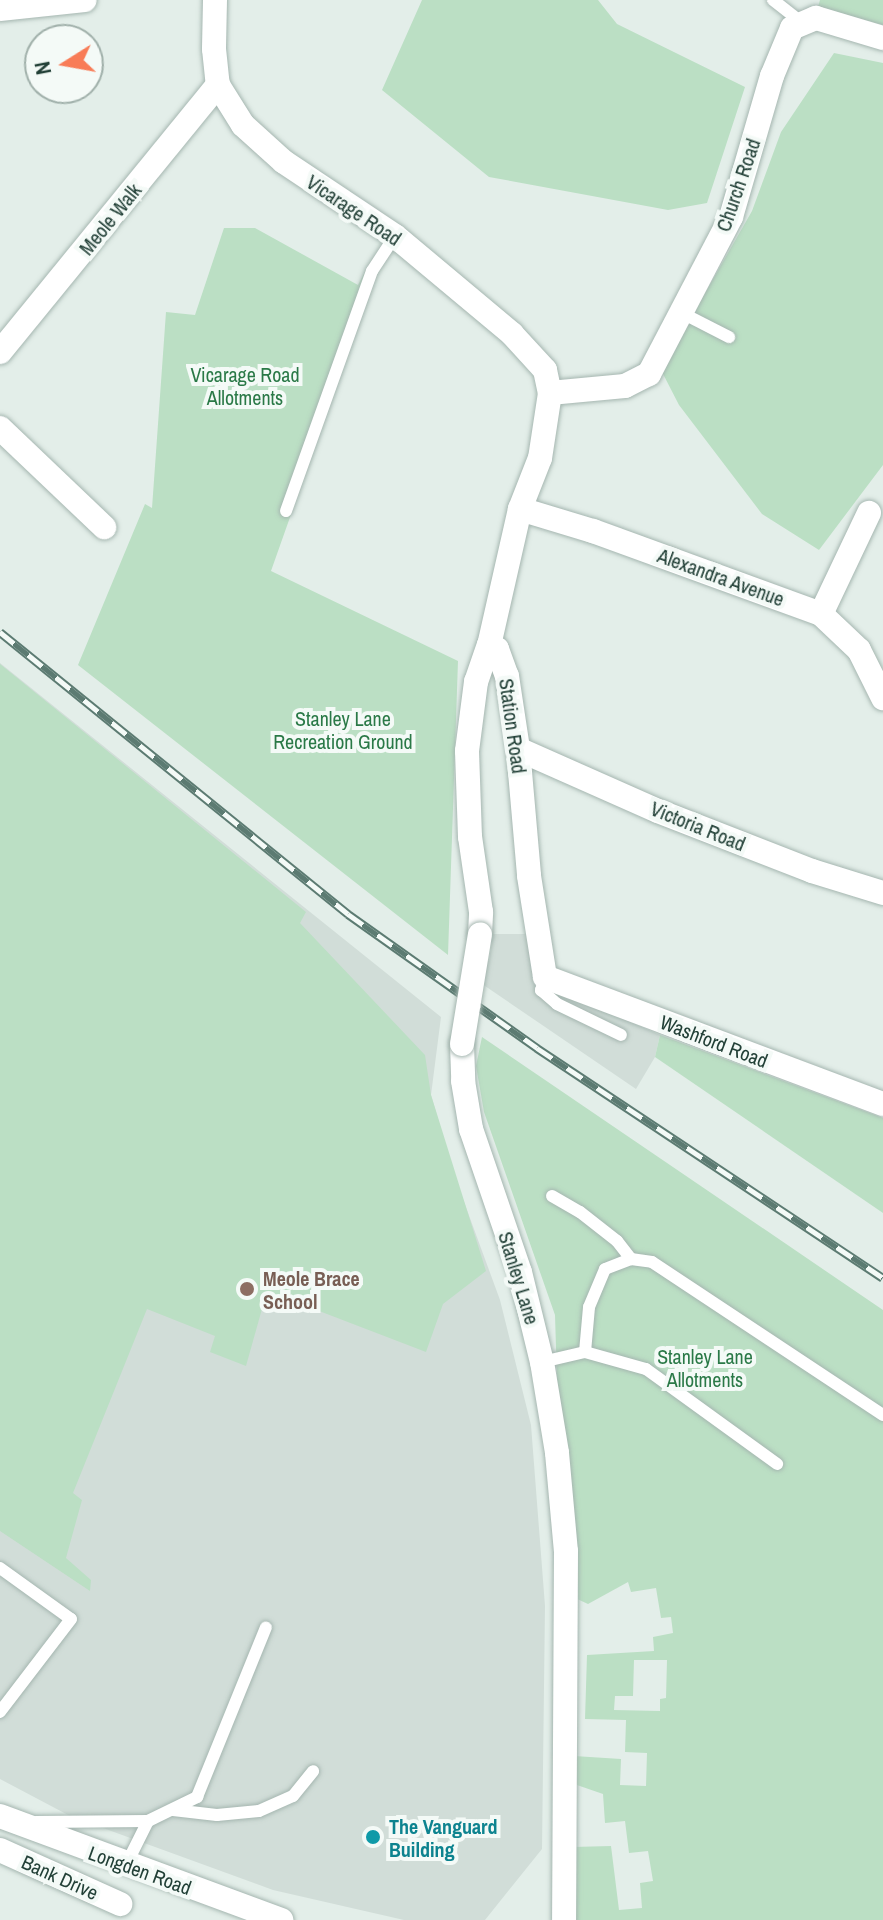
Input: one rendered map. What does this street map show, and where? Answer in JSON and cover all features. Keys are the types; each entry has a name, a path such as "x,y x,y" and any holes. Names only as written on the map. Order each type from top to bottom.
{"street":[{"path":"0,9 85,0"},
{"name":"Vicarage Road","path":"215,0 214,49 218,85 243,125 284,162 395,236 539,360 550,393"},
{"path":"801,22 816,18 883,38"},
{"name":"Church Road","path":"550,393 625,386 649,374 731,217 772,76 792,28 801,22"},
{"name":"Meole Walk","path":"0,352 218,85"},
{"path":"489,645 520,509 540,458 550,393"},
{"path":"0,428 104,527"},
{"name":"Alexandra Avenue","path":"520,509 593,531 821,614 859,650 883,698"},
{"path":"821,614 869,513"},
{"name":"Station Road","path":"489,645 497,649 507,676 518,749 529,876 545,977"},
{"name":"Stanley Lane","path":"489,645 476,682 467,751 470,837 481,912 462,1044 463,1081 471,1129 520,1272 542,1362 557,1453 566,1551 564,1920"},
{"name":"Victoria Road","path":"518,749 658,811 812,871 883,893"},
{"name":"Washford Road","path":"545,977 883,1104"},
{"name":"Longden Road","path":"6,1819 281,1920"},
{"name":"Bank Drive","path":"0,1850 120,1904"}],"lane":[{"path":"773,0 801,22"},
{"path":"286,511 372,271 395,236"},
{"path":"682,313 729,337"},
{"path":"545,977 541,990 557,1004 621,1035"},
{"path":"552,1196 605,1231 631,1259"},
{"path":"585,1352 589,1307 605,1269 631,1259 652,1262 883,1415"},
{"path":"542,1362 585,1352 646,1369 777,1464"},
{"path":"0,1568 71,1619 0,1712"},
{"path":"6,1819 148,1821 197,1797 266,1627"},
{"path":"173,1810 217,1815 259,1811 293,1796 313,1771"},
{"path":"125,1865 148,1821"}],"shaded area":[{"name":"Meole Brace School","path":"0,663 441,1017 431,1095 456,1180 500,1300 531,1425 545,1606 542,1849 485,1920 404,1920 273,1890 70,1816 0,1779"},
{"path":"493,934 527,934 533,979 660,1035 655,1057 636,1089 463,971 466,950 489,961"}],"green space":[{"path":"422,0 598,0 617,24 745,87 707,203 668,210 489,177 382,90"},
{"path":"820,0 883,0 883,25 818,7"},
{"path":"834,53 883,63 883,465 819,550 762,514 679,405 661,370 752,211 781,132"},
{"name":"Stanley Lane Recreation Ground","path":"224,228 255,228 358,285 367,268 376,274 271,571 458,661 448,955 78,665 145,504 152,508 166,312 195,315"},
{"path":"0,664 306,912 300,923 425,1055 431,1095 486,1271 443,1304 426,1352 267,1291 246,1366 210,1352 215,1336 147,1309 73,1493 82,1500 66,1558 91,1580 90,1591 0,1531"},
{"path":"660,1035 883,1118 883,1213 655,1057"},
{"name":"Stanley Lane Allotments","path":"482,1037 883,1310 883,1920 572,1920 573,1847 611,1846 619,1910 642,1908 640,1883 653,1881 648,1851 629,1853 625,1821 605,1823 603,1794 574,1784 574,1756 621,1759 620,1785 646,1786 647,1753 625,1752 626,1720 585,1719 587,1655 654,1651 653,1637 673,1633 671,1617 661,1618 656,1588 631,1592 628,1582 588,1604 575,1598 557,1381 555,1315 484,1112 476,1066","holes":["634,1660 667,1660 666,1698 660,1699 660,1711 614,1710 615,1696 633,1696"]}],"railway":[{"path":"0,632 348,914 537,1048 883,1278"}],"place":[{"name":"Meole Brace School","path":"247,1289"},
{"name":"The Vanguard Building","path":"373,1837"}],"park label":[{"name":"Vicarage Road Allotments","path":"245,386"}]}
